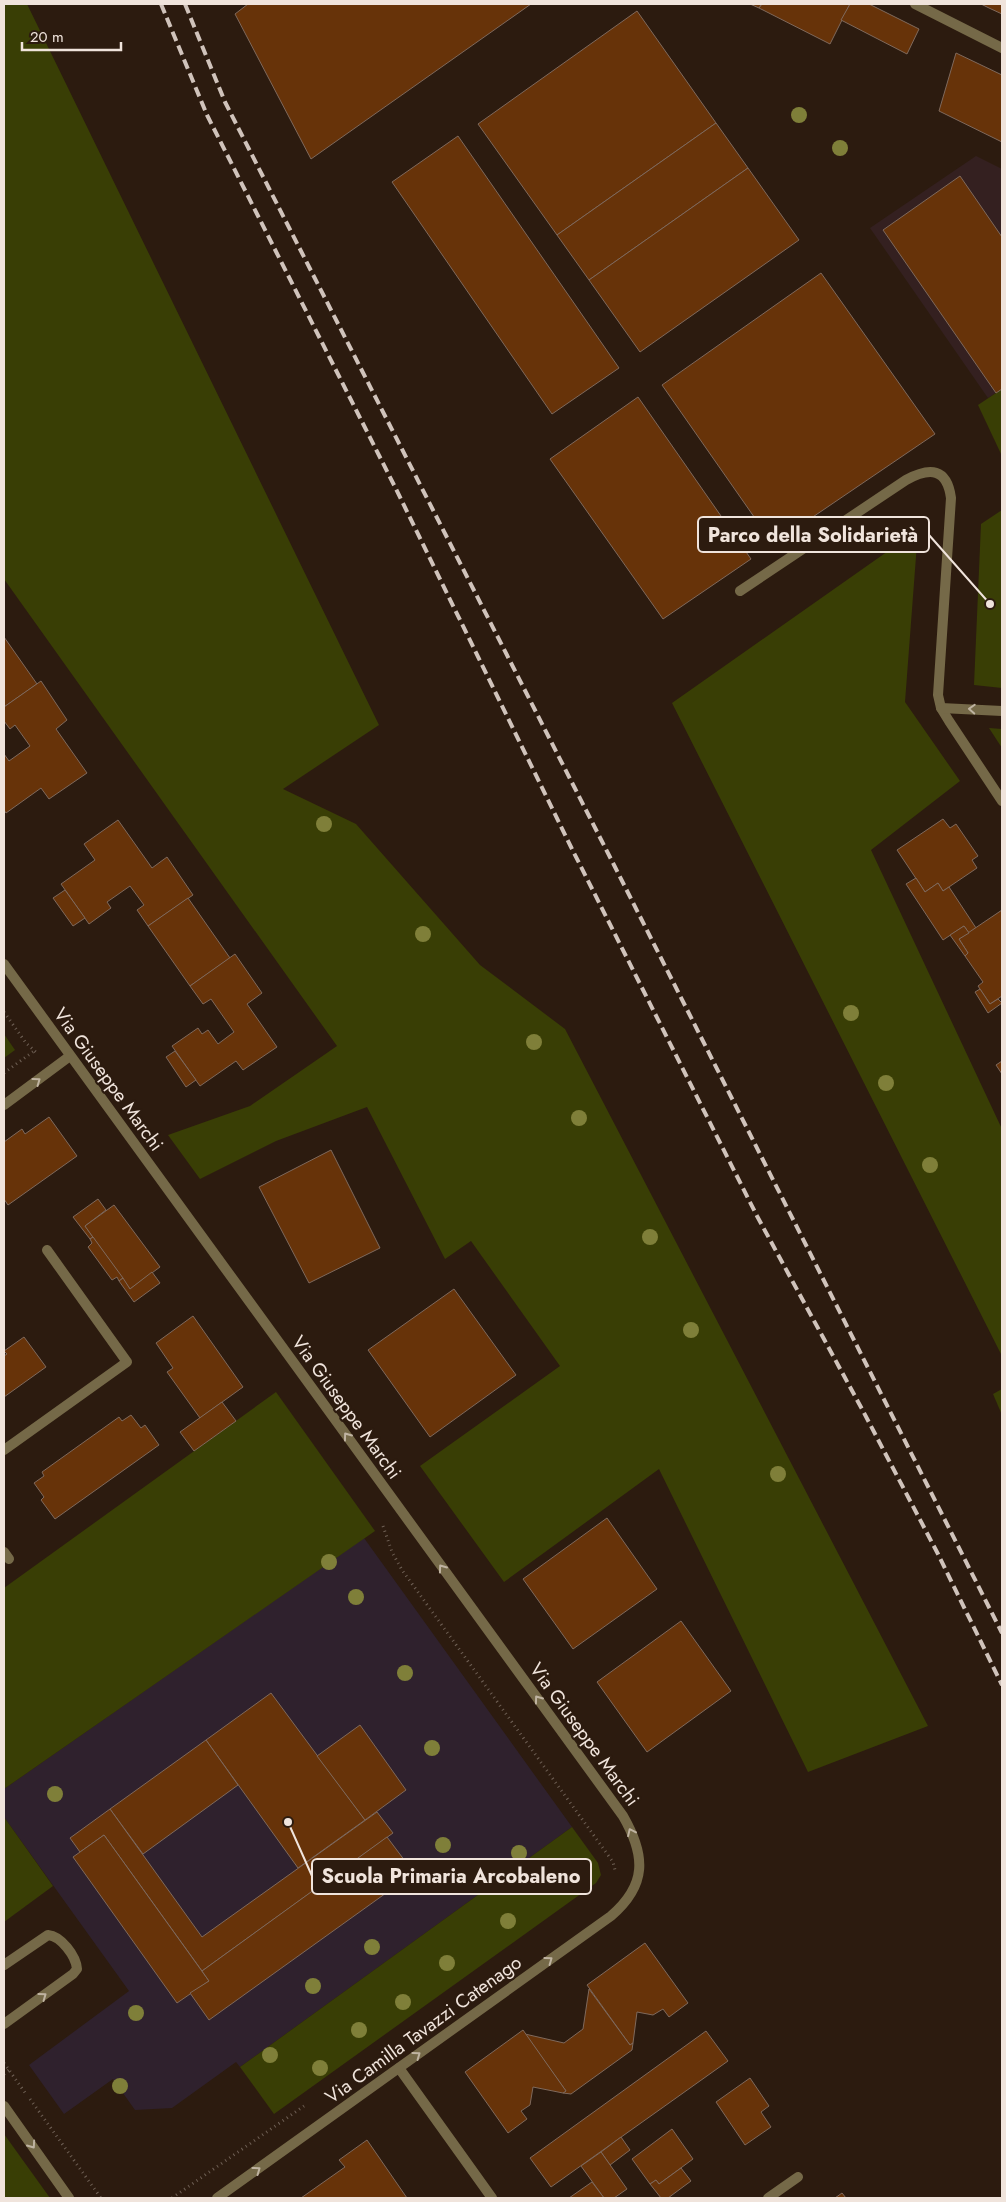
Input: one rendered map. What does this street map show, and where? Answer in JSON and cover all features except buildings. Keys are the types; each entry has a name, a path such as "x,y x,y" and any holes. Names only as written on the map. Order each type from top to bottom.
{"street":[{"path":"915,4 1002,48"},
{"path":"740,591 906,480 928,471 938,472 945,480 951,498 938,695 941,708 1002,801"},
{"path":"941,708 1002,711"},
{"name":"Via Giuseppe Marchi","path":"4,964 623,1816 633,1834 638,1850 640,1864 638,1879"},
{"path":"4,1105 70,1056"},
{"path":"4,1450 127,1362 47,1250"},
{"name":"Via Camilla Tavazzi Catenago","path":"217,2198 611,1916 629,1898 638,1879"},
{"path":"4,1965 48,1935 58,1938 73,1958 77,1969 73,1974 4,2024"},
{"path":"398,2068 492,2198"},
{"path":"4,2106 70,2198"},
{"path":"768,2198 798,2177"}],"path":[{"path":"4,1012 34,1051 57,1066"},
{"path":"4,1073 34,1051"},
{"path":"381,1524 402,1570 613,1862 616,1874"},
{"path":"4,2063 100,2198"},
{"path":"4,2074 9,2070"},
{"path":"172,2198 308,2102"}],"shaded area":[{"path":"976,156 1002,169 1002,389 988,398 870,228"},
{"path":"364,1538 572,1827 240,2067 236,2062 172,2108 135,2110 113,2079 64,2114 29,2065 129,1991 4,1817 4,1789"}],"green space":[{"path":"4,4 27,4 379,725 283,789 356,824 480,965 565,1029 928,1726 808,1772 659,1469 504,1582 420,1466 560,1366 471,1241 445,1259 367,1107 276,1141 200,1179 168,1135 250,1106 337,1046 4,579"},
{"path":"1002,389 1002,456 978,405"},
{"path":"1002,510 1002,688 974,685 981,524"},
{"path":"918,530 905,702 960,781 871,850 1002,1129 1002,1356 672,703"},
{"path":"989,728 1002,729 1002,748"},
{"path":"4,1034 15,1050 4,1058"},
{"path":"1002,1389 1002,1415 993,1394"},
{"path":"276,1392 375,1531 4,1789 4,1588"},
{"path":"4,1817 53,1886 4,1922"},
{"path":"572,1827 598,1863 601,1875 596,1883 274,2114 240,2067"},
{"path":"4,2134 50,2198 4,2198"}],"railway":[{"path":"161,4 207,115 395,487 571,847 757,1216 938,1554 1002,1685"},
{"path":"185,4 225,102 614,865 1002,1633"}],"place":[{"name":"Parco della Solidarietà","path":"990,604"},
{"name":"Scuola Primaria Arcobaleno","path":"288,1822"}]}
